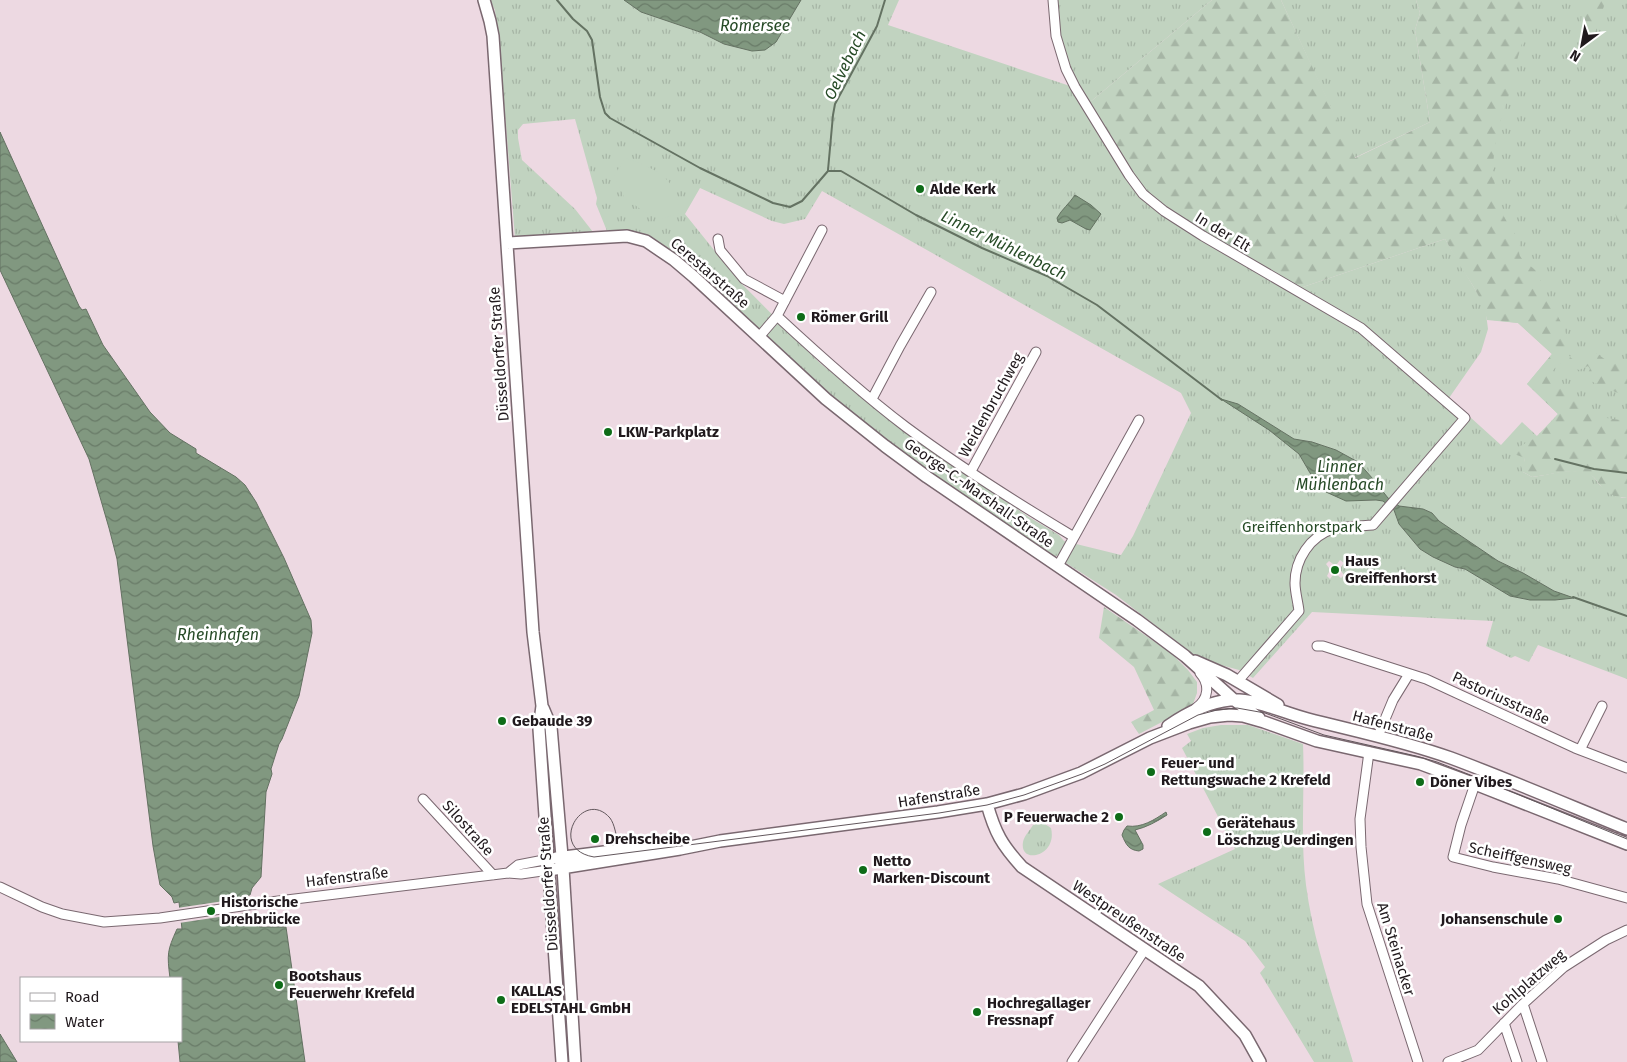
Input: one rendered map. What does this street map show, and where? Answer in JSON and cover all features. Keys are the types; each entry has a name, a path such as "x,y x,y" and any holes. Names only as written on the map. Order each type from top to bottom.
{"main road":[{"name":"Düsseldorfer Straße","path":"484,0 493,36 532,632 542,706 539,729 562,1062"},
{"name":"Cerestarstraße","path":"507,243 627,236 639,238 656,246 674,260 763,341"},
{"name":"George-C.-Marshall-Straße","path":"763,341 826,399 885,446 927,477 1137,620 1185,656 1208,681 1264,722"},
{"path":"1185,656 1238,681 1280,706 1305,718"},
{"name":"Hafenstraße","path":"549,864 658,844 720,841 988,804 1073,777 1106,762 1206,705 1233,699 1257,703 1451,758 1627,829"},
{"name":"Düsseldorfer Straße","path":"542,706 551,726 575,1062"},
{"name":"Hafenstraße","path":"1150,738 1210,717 1242,716 1317,741 1421,764 1627,844"},
{"name":"Westpreußenstraße","path":"988,804 993,824 1000,840 1022,867 1199,986 1245,1035 1260,1062"}],"street":[{"name":"In der Elt","path":"1053,0 1056,36 1066,69 1129,175 1144,194 1164,211 1203,236 1361,328 1465,418 1372,525 1333,529 1318,536 1308,546 1300,561 1295,583 1299,611 1238,681"},
{"path":"763,341 822,230"},
{"path":"718,239 720,250 744,279 785,301"},
{"path":"872,399 931,292"},
{"name":"Weidenbruchweg","path":"777,316 825,360 906,426 1074,538"},
{"name":"Weidenbruchweg","path":"971,471 1036,352"},
{"path":"1058,566 1139,420"},
{"name":"Pastoriusstraße","path":"1317,646 1374,661 1445,686 1511,719 1580,750 1627,768"},
{"path":"1190,713 1203,702 1206,696 1208,681 1215,673 1221,673"},
{"path":"1378,736 1393,700 1408,674"},
{"path":"1580,750 1602,706"},
{"name":"Am Steinacker","path":"1369,752 1360,819 1367,904 1418,1062"},
{"name":"Scheiffgensweg","path":"1475,784 1453,857 1493,867 1558,879 1627,898"},
{"name":"Silostraße","path":"424,799 493,875"},
{"name":"Hafenstraße","path":"0,887 42,908 104,922 160,918 262,903 493,875 508,872 518,866 549,864"},
{"name":"Kohlplatzweg","path":"1452,1061 1478,1050 1522,1004 1564,967 1606,940 1627,930"},
{"path":"1072,1062 1145,949"},
{"path":"1522,1004 1542,1062"},
{"path":"1504,1023 1517,1062"}],"green space":[{"name":"Greiffenhorstpark","path":"490,0 624,0 641,12 700,32 724,44 752,51 776,42 801,0 899,0 888,25 1070,86 1050,0 1212,0 1089,103 1300,288 1445,239 1485,306 1488,329 1481,352 1449,398 1501,445 1522,422 1537,436 1558,414 1527,384 1552,354 1518,323 1493,320 1464,262 1522,0 1627,0 1627,478 1525,458 1523,472 1532,477 1569,471 1584,472 1593,476 1600,485 1609,491 1622,498 1627,497 1627,679 1538,645 1529,662 1515,656 1511,658 1486,646 1493,621 1312,612 1253,678 1239,670 1199,659 1116,595 1066,563 1065,547 1059,555 1052,556 887,444 636,233 607,231 596,204 597,198 575,119 523,124 518,130 518,138 522,160 575,209 593,232 515,238 495,10","holes":["700,188 772,221 784,224 805,219 822,191 1181,393 1191,413 1133,536 1121,555 1064,541 1059,535 944,460 903,430 820,363 739,281 685,214","1223,400 1238,404 1294,439 1312,442 1336,450 1358,462 1388,498 1399,506 1423,509 1432,513 1439,521 1498,561 1554,591 1573,598 1530,600 1510,596 1465,569 1455,567 1433,557 1420,549 1399,524 1394,510 1383,501 1364,501 1313,478 1299,454 1269,430","1340,560 1344,563 1341,567 1344,575 1341,578 1333,575 1330,579 1327,576 1329,568 1326,564 1329,561 1337,564"]},
{"path":"1212,0 1281,0 1355,158 1430,122 1415,30 1420,13 1416,0 1529,0 1528,23 1515,67 1515,76 1497,132 1492,171 1501,211 1520,241 1520,256 1537,273 1562,323 1568,342 1566,344 1568,353 1573,359 1579,361 1587,350 1593,351 1606,360 1618,359 1621,363 1627,364 1627,397 1611,390 1607,383 1602,386 1588,380 1586,377 1590,369 1588,366 1579,370 1559,364 1553,371 1551,378 1553,384 1565,389 1572,397 1588,404 1600,417 1627,421 1627,497 1612,495 1602,488 1593,477 1582,473 1561,472 1532,477 1523,472 1521,466 1525,458 1514,454 1521,445 1539,435 1558,414 1527,384 1552,354 1518,323 1487,320 1479,297 1445,239 1300,288 1163,204 1146,191 1089,103"},
{"path":"1281,0 1416,0 1420,13 1415,30 1430,122 1354,158"},
{"path":"1587,0 1606,0 1596,30 1589,40 1580,35 1582,9"},
{"path":"625,158 646,166 663,176 674,191 678,201 679,213 662,219 643,211 624,197 614,176"},
{"path":"1627,190 1627,228 1617,221 1615,208 1617,200"},
{"path":"1104,607 1171,653 1197,682 1197,693 1193,704 1139,734 1131,722 1154,710 1134,667 1099,638"},
{"path":"1221,725 1248,725 1303,744 1303,850 1306,885 1320,953 1353,1062 1314,1062 1260,973 1265,967 1245,941 1158,884 1235,849 1182,748 1191,741 1187,734 1203,728"},
{"path":"1042,822 1051,828 1052,838 1049,846 1038,855 1027,854 1023,849 1023,842 1033,825"}],"water":[{"name":"Römersee","path":"624,0 801,0 776,42 765,50 752,51 724,44 700,32 641,12"},
{"name":"Rheinhafen","path":"0,132 79,306 82,310 86,309 103,345 150,412 170,433 196,449 196,453 236,477 245,485 256,502 284,558 311,620 312,633 299,696 279,744 266,792 261,877 252,888 250,895 241,896 245,921 251,920 260,927 286,927 305,1062 180,1062 178,1042 182,1042 182,977 170,977 168,958 171,943 177,929 182,929 179,902 174,903 172,897 160,885 153,846 117,559 89,459 0,270"},
{"path":"1075,195 1101,214 1090,230 1070,220 1062,223 1058,222 1057,218"},
{"name":"Linner Mühlenbach","path":"1221,399 1238,404 1294,439 1312,442 1336,450 1358,462 1388,498 1399,506 1423,509 1432,513 1439,521 1498,561 1554,591 1574,598 1530,600 1510,596 1465,569 1455,567 1433,557 1420,549 1399,524 1394,510 1383,501 1346,501 1326,492 1313,478 1299,454 1269,430"},
{"path":"1166,812 1167,815 1159,820 1135,830 1143,845 1143,849 1139,851 1128,846 1122,835 1127,826 1143,825"},
{"path":"0,1034 17,1062 0,1062"}],"pier":[{"name":"Historische Drehbrücke","path":"244,898 246,913 179,923 177,908"}],"waterway":[{"name":"Linner Mühlenbach","path":"557,0 573,19 587,31 592,40 600,97 605,113 610,118 700,168 773,203 790,207 802,201 828,171 841,171 916,215 982,248 1047,276 1097,305 1222,400"},
{"name":"Oelvebach","path":"828,170 835,104 877,26 885,0"},
{"path":"1555,459 1594,469 1627,473"},
{"name":"Linner Mühlenbach","path":"1573,597 1627,616"}],"tram line":[{"path":"618,840 613,823 600,810 589,810 580,815 574,823 571,833 572,843 580,852 594,857 939,813 987,805 1024,795 1082,774 1105,764 1198,715 1217,710 1237,708 1265,713 1324,735 1437,762 1627,839"}],"place":[{"name":"Alde Kerk","path":"920,189"},
{"name":"Römer Grill","path":"801,317"},
{"name":"LKW-Parkplatz","path":"608,432"},
{"name":"Haus Greiffenhorst","path":"1335,570"},
{"name":"Gebaude 39","path":"502,721"},
{"name":"Feuer- und Rettungswache 2 Krefeld","path":"1151,772"},
{"name":"Döner Vibes","path":"1420,782"},
{"name":"P Feuerwache 2","path":"1119,817"},
{"name":"Gerätehaus Löschzug Uerdingen","path":"1207,832"},
{"name":"Drehscheibe","path":"595,839"},
{"name":"Netto Marken-Discount","path":"863,870"},
{"name":"Historische Drehbrücke","path":"211,911"},
{"name":"Johansenschule","path":"1558,919"},
{"name":"Bootshaus Feuerwehr Krefeld","path":"279,985"},
{"name":"KALLAS EDELSTAHL GmbH","path":"501,1000"},
{"name":"Hochregallager Fressnapf","path":"977,1012"}]}
